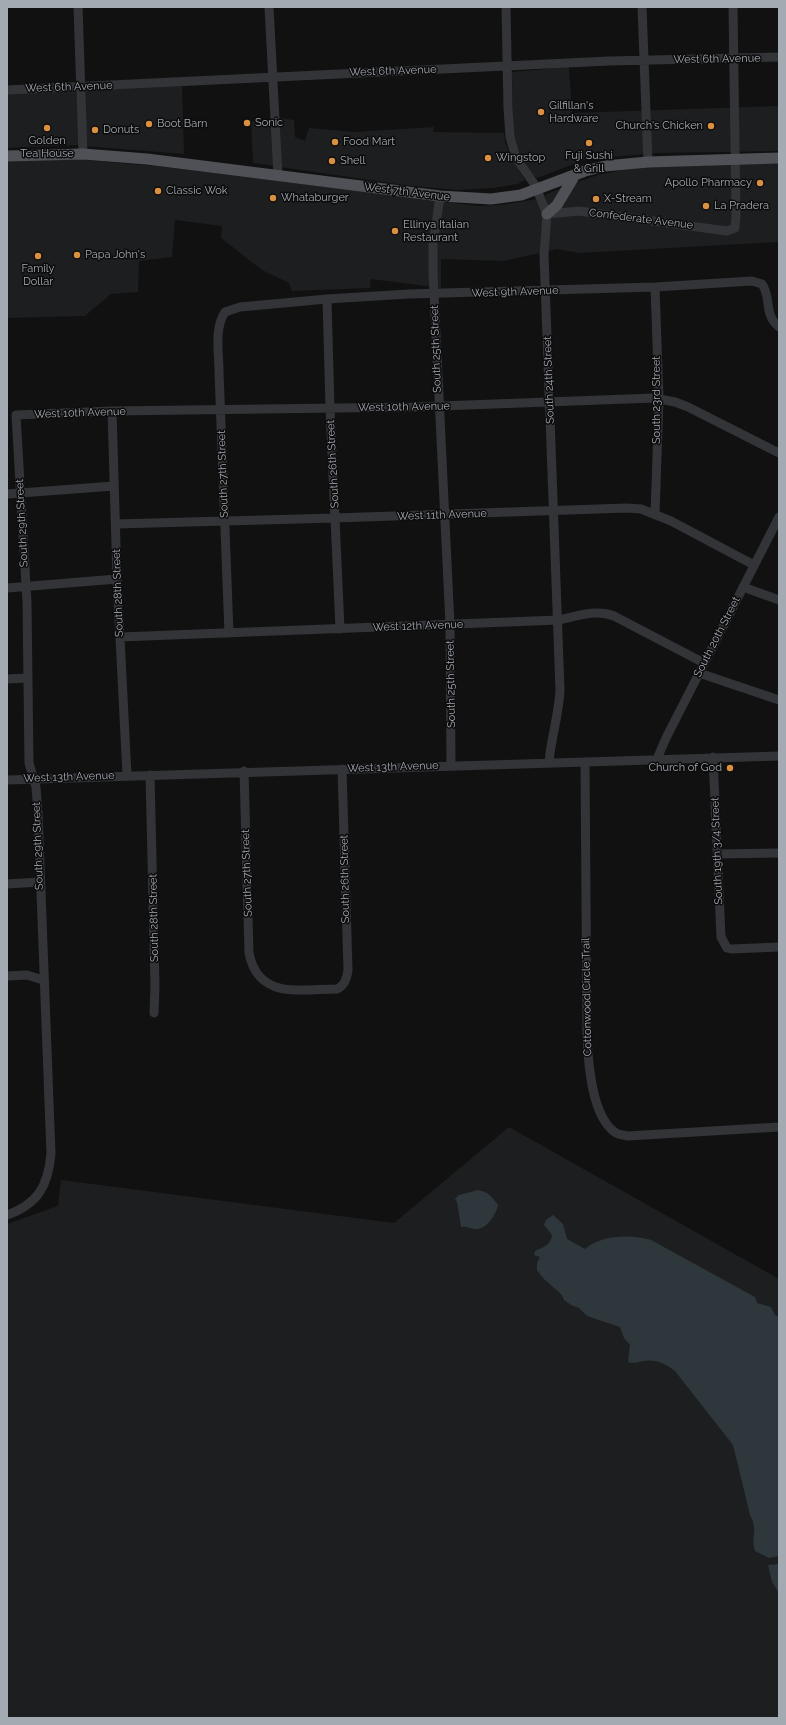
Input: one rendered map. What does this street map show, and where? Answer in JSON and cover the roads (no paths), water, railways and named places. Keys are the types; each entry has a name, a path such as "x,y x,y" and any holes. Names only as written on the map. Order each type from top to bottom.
{"main road":[{"name":"West 7th Avenue","path":"7,156 83,154 147,159 440,196 491,199 521,195 575,175 605,166 648,162 779,158"},
{"path":"547,214 557,206 575,175"}],"street":[{"path":"78,7 83,154"},
{"path":"269,7 278,176"},
{"name":"South 24th Street","path":"506,7 508,108 512,147 516,158 537,189 547,214 544,256 553,511 559,620 559,707 550,747 549,762"},
{"path":"642,7 648,162"},
{"path":"734,7 734,159"},
{"name":"West 6th Avenue","path":"7,90 273,76 644,60 779,57"},
{"name":"Confederate Avenue","path":"547,214 579,212 727,231 735,228 734,159"},
{"name":"South 25th Street","path":"440,196 433,245 438,406 450,625 451,766"},
{"name":"West 9th Avenue","path":"222,316 225,312 240,307 326,299 655,287 747,281 758,282 765,288 768,312 779,327"},
{"name":"South 23rd Street","path":"654,514 659,399 655,287"},
{"name":"South 26th Street","path":"326,299 340,629"},
{"name":"South 27th Street","path":"222,316 219,329 220,410 229,633"},
{"name":"West 10th Avenue","path":"16,415 112,411 438,406 550,401 659,399 675,402 688,407 779,453"},
{"name":"South 28th Street","path":"112,411 117,579 127,775"},
{"name":"South 29th Street","path":"7,1215 25,1208 37,1197 46,1180 51,1158 43,980 38,814 36,787 29,763 26,587 16,415"},
{"path":"7,494 114,486"},
{"name":"West 11th Avenue","path":"116,524 225,522 627,508 641,509 671,521 754,565"},
{"name":"South 20th Street","path":"657,758 704,662 779,517"},
{"path":"7,588 117,579"},
{"path":"742,587 779,600"},
{"name":"West 12th Avenue","path":"120,637 559,620 596,612 606,613 704,662"},
{"path":"699,673 779,700"},
{"path":"7,679 27,678"},
{"name":"West 13th Avenue","path":"7,780 244,771 585,762 657,758 779,756"},
{"name":"South 19th 3/4 Street","path":"714,757 721,938 727,948 731,949 779,947"},
{"name":"Cottonwood Circle Trail","path":"585,762 586,1034 592,1078 600,1113 614,1132 628,1136 779,1127"},
{"name":"South 26th Street","path":"256,974 264,982 281,989 337,989 341,988 345,983 348,970 342,769"},
{"name":"South 27th Street","path":"244,771 249,953 251,963 256,974"},
{"name":"South 28th Street","path":"150,775 155,986 154,1013"},
{"path":"717,854 779,853"},
{"path":"7,884 40,882"},
{"path":"7,976 27,975 43,980"}],"place":[{"name":"Gilfillan's Hardware","path":"541,112"},
{"name":"Sonic","path":"247,123"},
{"name":"Boot Barn","path":"149,124"},
{"name":"Church's Chicken","path":"711,126"},
{"name":"Golden Tea House","path":"47,128"},
{"name":"Donuts","path":"95,130"},
{"name":"Food Mart","path":"335,142"},
{"name":"Fuji Sushi & Grill","path":"589,143"},
{"name":"Wingstop","path":"488,158"},
{"name":"Shell","path":"332,161"},
{"name":"Apollo Pharmacy","path":"760,183"},
{"name":"Classic Wok","path":"158,191"},
{"name":"Whataburger","path":"273,198"},
{"name":"X-Stream","path":"596,199"},
{"name":"La Pradera","path":"706,206"},
{"name":"Ellinya Italian Restaurant","path":"395,231"},
{"name":"Papa John's","path":"77,255"},
{"name":"Family Dollar","path":"38,256"},
{"name":"Church of God","path":"730,768"}]}
